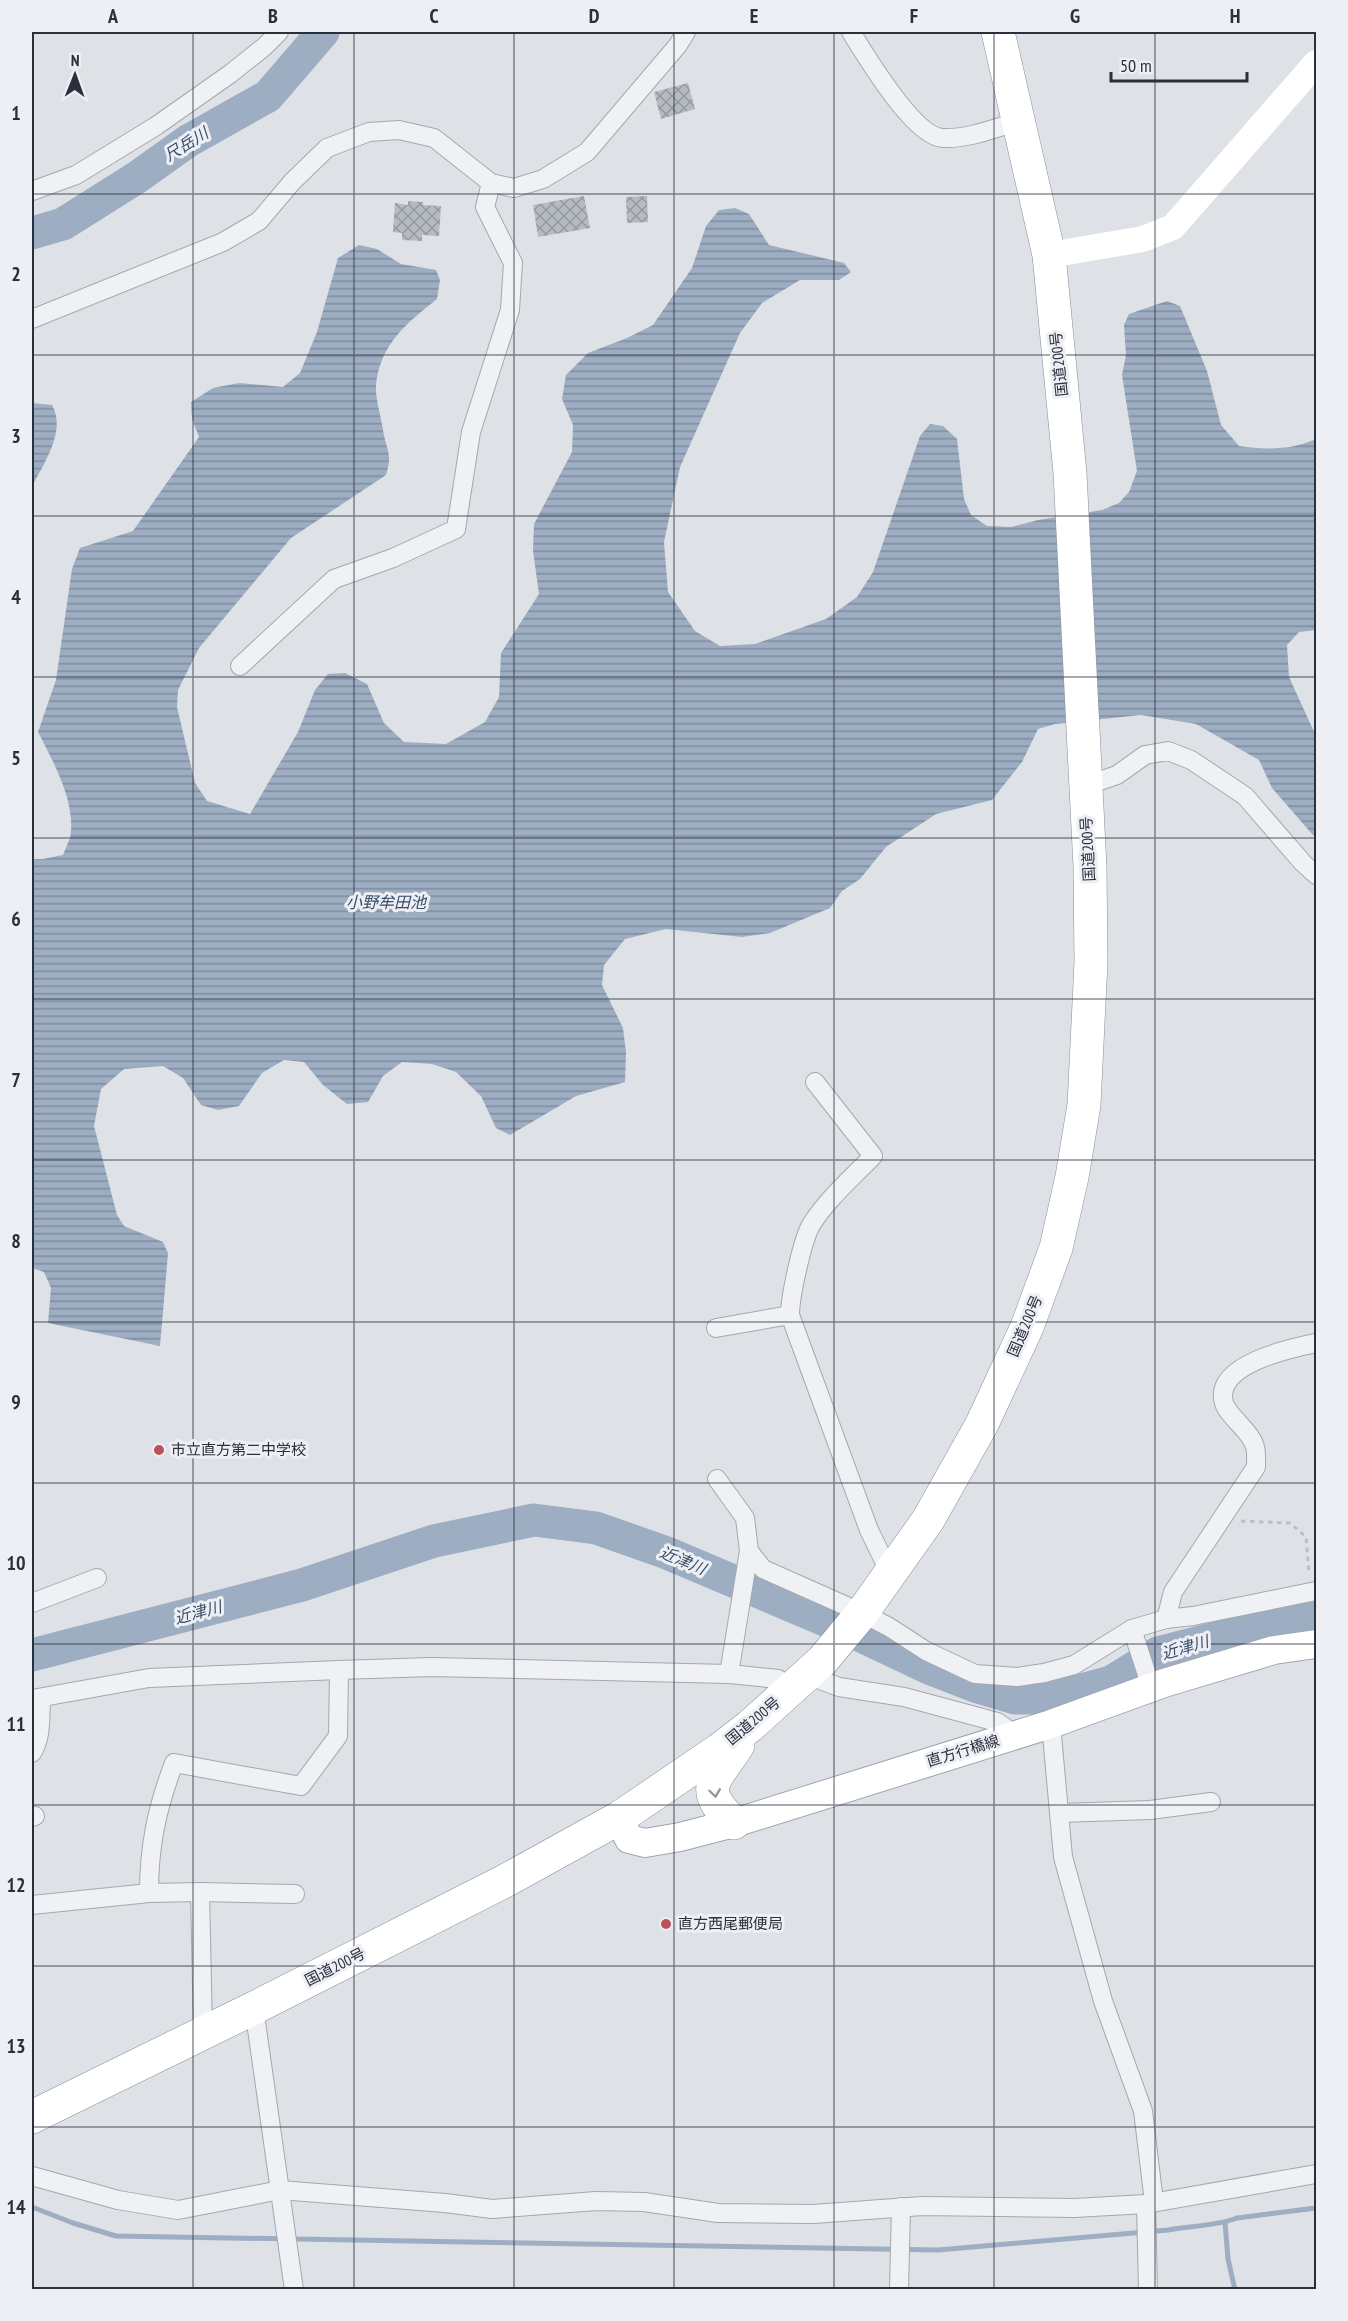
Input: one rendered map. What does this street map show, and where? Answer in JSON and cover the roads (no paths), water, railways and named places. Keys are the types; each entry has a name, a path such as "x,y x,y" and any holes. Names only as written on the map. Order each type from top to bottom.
{"highway":[{"name":"国道200号","path":"32,2117 503,1882 619,1818 750,1725 807,1675 862,1613 896,1566 928,1520 982,1424 1027,1327 1056,1248 1072,1177 1084,1105 1088,1039 1090,903 1070,473 1049,255 998,32"},
{"path":"734,1823 718,1807 713,1791 715,1776 750,1725"}],"main road":[{"name":"直方行橋線","path":"619,1818 629,1839 645,1843 680,1837 734,1823 1051,1724 1149,1681 1274,1650 1317,1644"}],"street":[{"path":"32,191 76,175 156,126 230,74 279,32"},
{"path":"32,319 224,242 259,221 292,182 327,148 369,132 399,130 434,138 491,183 514,188 543,179 587,152 678,45 686,32"},
{"path":"851,32 902,108 925,130 940,138 969,136 1020,121"},
{"path":"1049,255 1143,239 1173,227 1317,63"},
{"path":"240,666 334,579 393,558 456,529 471,432 510,310 513,263 485,207 491,183"},
{"path":"1085,777 1117,775 1145,755 1168,751 1191,760 1245,796 1303,863 1317,875"},
{"path":"814,1082 873,1156 826,1205 809,1227 790,1297 790,1315 869,1530 885,1561 896,1566"},
{"path":"716,1328 790,1315"},
{"path":"1166,1619 1173,1592 1256,1467 1255,1444 1224,1403 1225,1388 1234,1375 1249,1364 1277,1351 1317,1343"},
{"path":"717,1479 745,1518 748,1559 729,1674"},
{"path":"748,1559 763,1569 862,1613 926,1651 975,1674 994,1677 1017,1677 1044,1673 1074,1665 1166,1619 1193,1616 1314,1592"},
{"path":"32,1603 97,1578"},
{"path":"1134,1633 1149,1681"},
{"path":"32,1752 36,1746 39,1730 36,1699 149,1678 432,1667 729,1674 778,1679 807,1675 839,1688 904,1697 997,1722 1016,1735"},
{"path":"149,1893 149,1862 159,1804 174,1763 302,1786 338,1736 339,1670"},
{"path":"1051,1724 1064,1857 1103,2001 1143,2111 1150,2203 1148,2289"},
{"path":"1059,1813 1150,1810 1211,1802"},
{"path":"200,1892 203,2031"},
{"path":"32,1905 149,1893 295,1894"},
{"path":"254,2008 294,2289"},
{"path":"32,2176 118,2200 178,2210 280,2190 492,2209 596,2201 644,2202 718,2213 813,2214 922,2206 1074,2208 1150,2203 1317,2174"},
{"path":"899,2289 901,2207"}],"water":[{"name":"小野牟田池","path":"735,208 749,214 769,245 844,263 851,272 839,280 800,280 762,303 740,333 680,467 664,542 668,592 695,631 720,646 755,644 826,619 857,597 873,572 920,436 930,424 943,426 957,439 964,499 971,515 987,526 1011,527 1038,520 1102,510 1119,503 1129,492 1137,471 1122,375 1126,355 1124,325 1129,314 1167,301 1180,306 1207,371 1221,425 1239,446 1278,448 1307,443 1316,439 1316,630 1299,632 1287,645 1289,677 1316,736 1316,837 1272,788 1259,760 1196,724 1141,715 1055,724 1038,729 1022,762 992,800 936,814 886,847 860,879 842,891 830,908 770,933 742,937 666,929 625,939 604,965 602,985 623,1028 626,1052 625,1082 576,1096 510,1135 496,1128 481,1096 456,1072 432,1064 402,1062 383,1076 368,1102 347,1104 323,1085 304,1062 284,1060 262,1073 239,1106 218,1110 201,1105 183,1078 163,1066 124,1069 101,1089 94,1126 117,1215 124,1226 163,1242 168,1253 160,1346 48,1323 51,1288 44,1272 32,1268 32,859 63,855 70,838 70,811 67,797 57,769 38,732 56,680 72,569 80,548 133,531 199,437 192,419 191,402 213,388 239,383 283,387 300,373 317,332 338,258 359,245 377,249 401,264 436,270 440,280 437,299 397,335 383,357 379,370 376,384 378,407 389,456 386,475 291,538 199,648 178,690 177,707 195,783 207,801 250,814 298,732 315,690 328,674 345,673 367,684 384,723 404,742 446,744 485,722 499,697 501,653 539,594 533,551 534,524 572,452 573,425 562,399 566,375 588,353 653,325 692,268 706,226 719,210"},
{"path":"32,403 52,405 57,426 52,447 32,487"}],"waterway":[{"name":"尺岳川","path":"32,233 63,224 136,178 188,141 268,96 323,32"},
{"name":"近津川","path":"32,1655 302,1585 434,1541 534,1520 596,1528 667,1553 851,1631 929,1668 978,1687 1015,1698 1053,1698 1111,1682 1158,1653 1316,1612"},
{"path":"32,2207 116,2236 938,2250 1168,2230 1316,2208"},
{"path":"1225,2223 1228,2259 1235,2290"}],"place":[{"name":"市立直方第二中学校","path":"159,1450"},
{"name":"直方西尾郵便局","path":"666,1924"}]}
